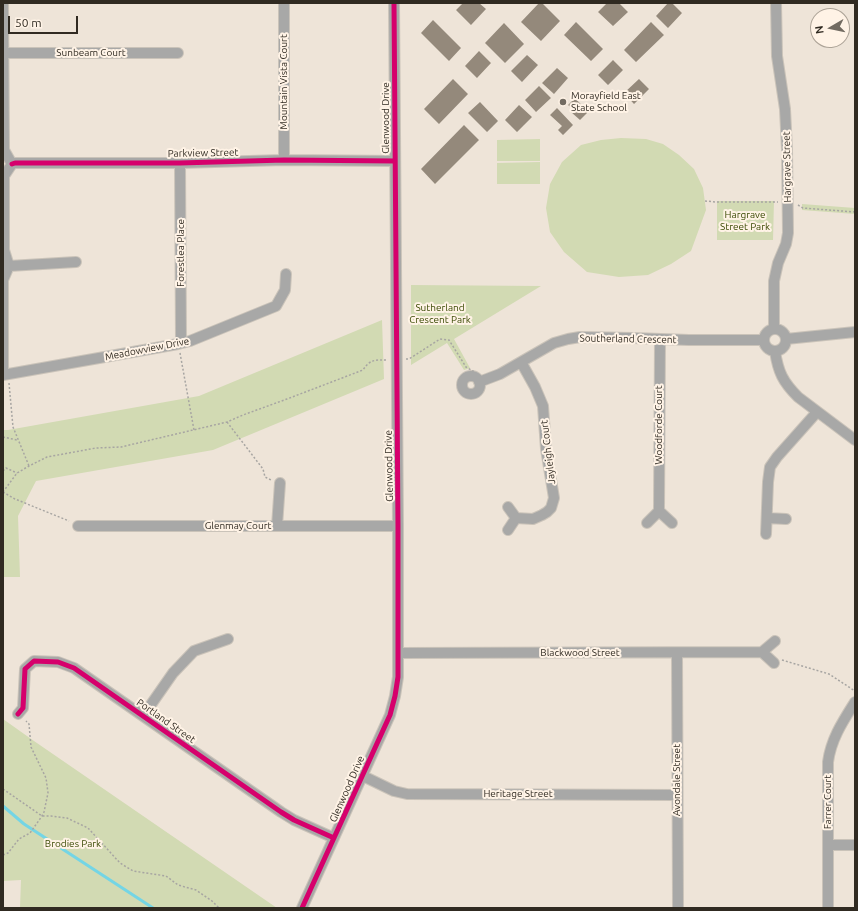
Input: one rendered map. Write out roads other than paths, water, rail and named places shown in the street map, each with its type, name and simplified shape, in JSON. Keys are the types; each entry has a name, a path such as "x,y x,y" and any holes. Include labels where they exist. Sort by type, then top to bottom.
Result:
{"street":[{"path":"3,3 4,150 12,164 4,176 4,250 9,266 3,280 5,375"},
{"name":"Mountain Vista Court","path":"284,3 284,160"},
{"name":"Glenwood Drive","path":"302,908 384,728 393,706 398,681 394,3"},
{"name":"Hargrave Street","path":"774,328 774,281 788,233 787,143 785,109 777,56 776,3"},
{"name":"Sunbeam Court","path":"3,53 178,53"},
{"name":"Parkview Street","path":"12,164 180,163 284,160 395,161"},
{"name":"Forestlea Place","path":"179,344 180,163"},
{"path":"9,266 76,262"},
{"name":"Meadowview Drive","path":"5,375 190,341 276,306 285,290 286,274"},
{"path":"774,328 781,330 786,339 784,346 779,350 772,351 768,349 763,340 765,333 774,328"},
{"path":"786,339 855,332"},
{"name":"Southerland Crescent","path":"475,379 500,374 554,343 568,339 588,337 689,340 763,340"},
{"name":"Woodforde Court","path":"659,510 660,339"},
{"path":"775,351 779,369 785,384 798,397 855,440"},
{"name":"Jayleigh Court","path":"516,518 533,519 542,515 551,508 554,498 546,450 543,406 535,387 521,362"},
{"path":"766,534 770,467 817,412"},
{"path":"277,526 280,483"},
{"path":"508,507 516,518 508,530"},
{"path":"647,523 659,510 672,523"},
{"path":"767,518 786,519"},
{"name":"Glenmay Court","path":"78,526 398,526"},
{"path":"143,716 173,673 194,651 228,639"},
{"path":"774,663 762,652 775,641"},
{"name":"Blackwood Street","path":"399,653 762,652"},
{"name":"Avondale Street","path":"676,653 678,908"},
{"name":"Portland Street","path":"18,714 23,708 25,669 34,661 58,662 74,668 281,812 294,820 334,838"},
{"name":"Farrer Court","path":"828,908 829,752 838,731 855,702"},
{"name":"Heritage Street","path":"363,776 394,791 407,794 677,795"},
{"path":"828,845 855,845"}],"waterway":[{"path":"3,806 24,824 153,908"}],"place":[{"name":"Morayfield East State School","path":"563,102"}],"park label":[{"name":"Hargrave Street Park","path":"745,220"},
{"name":"Sutherland Crescent Park","path":"440,314"},
{"name":"Brodies Park","path":"73,844"}]}
